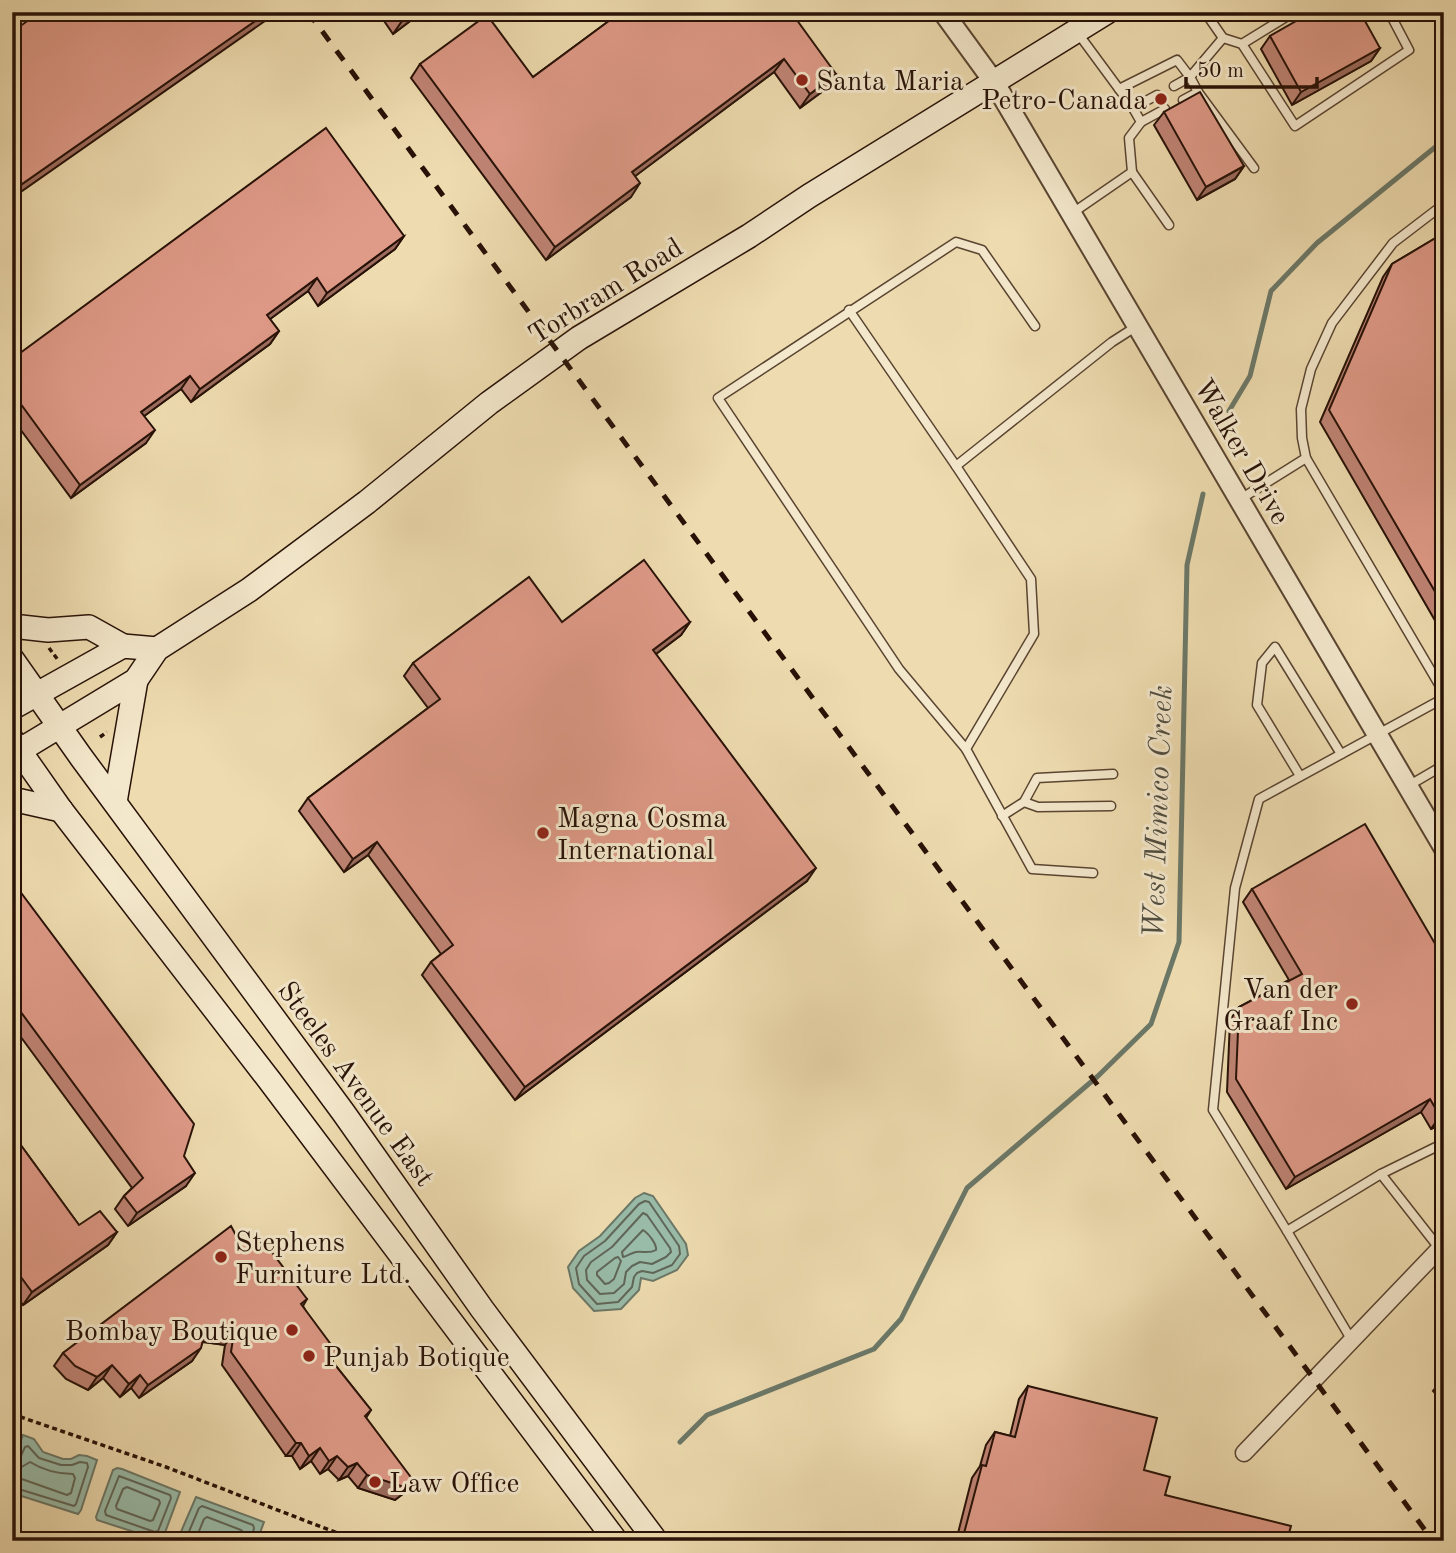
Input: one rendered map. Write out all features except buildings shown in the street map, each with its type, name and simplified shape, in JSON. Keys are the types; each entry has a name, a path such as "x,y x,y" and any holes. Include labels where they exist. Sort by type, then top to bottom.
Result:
{"main road":[{"name":"Torbram Road","path":"15,749 60,727 136,680 157,649 249,590 367,502 489,403 579,338 749,236 1107,12"},
{"path":"12,626 48,630 89,627 123,646 157,649"},
{"path":"12,708 123,646"},
{"name":"Steeles Avenue East","path":"12,659 343,1112 482,1309 656,1541"},
{"path":"115,803 136,680"},
{"path":"15,749 270,1081 616,1541"},
{"path":"12,799 61,810"}],"street":[{"name":"Walker Drive","path":"943,12 994,82 1444,848"},
{"path":"1244,1453 1441,1246"}],"lane":[{"path":"1205,12 1223,38 1242,44 1295,126 1409,50 1390,12"},
{"path":"1242,44 1294,12"},
{"path":"1077,31 1141,122"},
{"path":"1174,86 1190,77 1223,38"},
{"path":"1119,89 1177,60 1254,168"},
{"path":"1183,100 1198,92"},
{"path":"1133,108 1157,95"},
{"path":"1165,109 1141,122 1129,138 1132,172 1169,225"},
{"path":"1071,214 1132,172"},
{"path":"1352,1339 1213,1110 1235,888 1259,799 1444,695 1307,458 1301,438 1301,409 1311,369 1332,323 1394,243 1444,204"},
{"path":"1035,326 982,250 956,242 718,398 899,669 966,749 1032,869 1093,873"},
{"path":"849,310 1031,579 1034,634 966,749"},
{"path":"956,466 1112,342 1137,326"},
{"path":"1239,500 1307,458"},
{"path":"1300,776 1258,705 1262,663 1275,647 1341,754"},
{"path":"1408,786 1444,765"},
{"path":"1002,816 1024,802 1037,778 1112,774"},
{"path":"1024,802 1038,807 1111,806"},
{"path":"1287,1231 1381,1174 1444,1143"},
{"path":"1381,1174 1441,1246"}],"path":[{"path":"46,644 58,660"},
{"path":"100,737 106,732"},
{"path":"12,1414 166,1467 358,1541"}],"water":[{"path":"644,1193 653,1196 686,1244 688,1255 677,1270 653,1281 641,1278 639,1290 621,1309 594,1311 573,1288 568,1267 579,1251 600,1236 635,1198"},
{"path":"23,1435 34,1439 43,1452 63,1459 79,1455 97,1460 78,1514 12,1493 12,1462"},
{"path":"117,1468 180,1492 163,1538 159,1540 97,1520 113,1470"},
{"path":"196,1497 264,1522 257,1541 177,1541"}],"waterway":[{"name":"West Mimico Creek","path":"1229,411 1250,376 1271,291 1317,243 1444,140"},
{"name":"West Mimico Creek","path":"680,1442 707,1415 874,1349 901,1319 967,1188 1098,1076 1151,1024 1179,942 1187,565 1203,494"}],"railway":[{"path":"308,12 1433,1541"}],"place":[{"name":"Santa Maria","path":"802,80"},
{"name":"Petro-Canada","path":"1161,99"},
{"name":"Magna Cosma International","path":"543,833"},
{"name":"Van der Graaf Inc","path":"1352,1004"},
{"name":"Stephens Furniture Ltd.","path":"221,1257"},
{"name":"Bombay Boutique","path":"292,1330"},
{"name":"Punjab Botique","path":"309,1356"},
{"name":"Law Office","path":"375,1482"}]}
